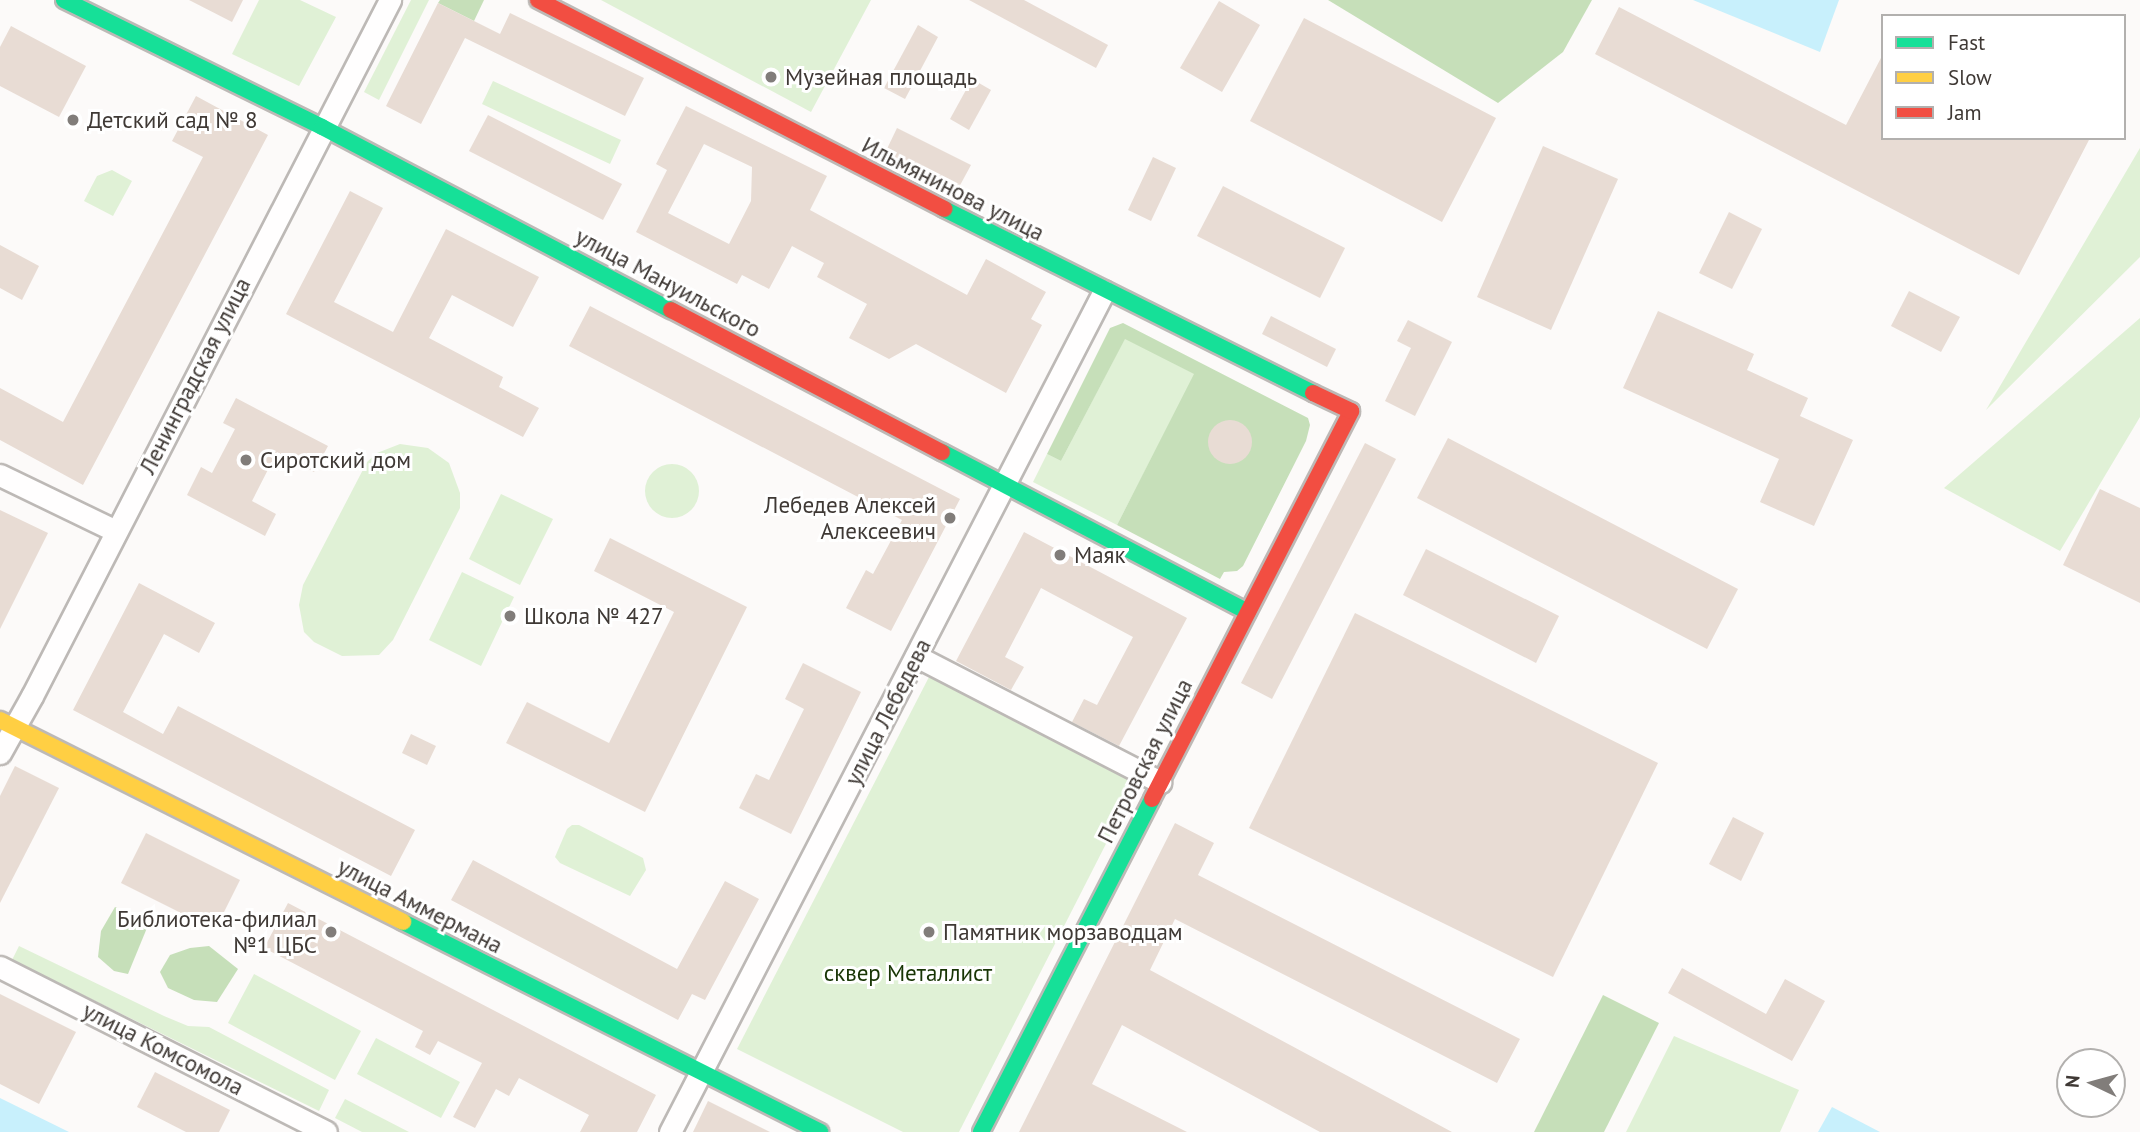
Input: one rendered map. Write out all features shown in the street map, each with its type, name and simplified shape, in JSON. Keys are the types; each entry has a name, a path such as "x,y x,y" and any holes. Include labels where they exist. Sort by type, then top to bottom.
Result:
{"street":[{"name":"улица Мануильского","path":"64,0 322,127 1248,612"},
{"name":"Ленинградская улица","path":"0,753 7,724 116,531 322,127 390,0"},
{"name":"Ильмянинова улица","path":"538,0 1104,291 1351,411"},
{"name":"улица Лебедева","path":"670,1132 1104,291"},
{"name":"Петровская улица","path":"981,1132 1351,411"},
{"path":"0,475 116,531"},
{"path":"916,656 1160,782"},
{"name":"улица Аммермана","path":"7,724 820,1132"},
{"name":"улица Комсомола","path":"0,967 326,1132"}],"green space":[{"path":"259,0 300,0 336,17 299,86 232,54"},
{"path":"411,0 429,0 379,100 364,92"},
{"path":"440,0 484,0 474,21 438,3"},
{"path":"601,0 871,0 811,112"},
{"path":"1328,0 1592,0 1563,52 1498,103"},
{"path":"493,81 621,140 610,164 482,104"},
{"path":"2140,148 2140,257 1986,410"},
{"path":"112,170 132,181 113,216 84,201 97,176"},
{"path":"2140,318 2140,417 2060,551 1944,488"},
{"path":"1123,323 1308,418 1310,425 1306,441 1243,566 1237,571 1224,572 1220,579 1117,525 1194,374 1125,339 1061,461 1047,454 1110,328"},
{"path":"1125,338 1195,374 1117,525 1033,482 1047,454 1061,461"},
{"path":"400,444 428,448 449,463 460,493 460,508 393,640 379,655 342,656 314,642 304,632 299,605 303,585 367,462 377,453"},
{"path":"672,464 691,472 699,491 691,510 672,518 653,510 645,491 653,472"},
{"path":"501,494 553,519 520,585 469,559"},
{"path":"462,572 514,597 481,666 429,640"},
{"name":"сквер Металлист","path":"929,677 1137,783 959,1132 903,1132 737,1049"},
{"path":"572,825 579,825 643,858 646,870 630,896 560,863 555,857 567,829"},
{"path":"115,907 149,923 128,974 114,971 98,957 101,931"},
{"path":"19,946 164,1016 188,1026 209,1027 329,1090 319,1111 12,960"},
{"path":"209,946 238,969 217,1002 194,1000 168,988 160,972 170,955 190,948"},
{"path":"254,974 361,1031 335,1080 228,1023"},
{"path":"1603,995 1659,1023 1604,1132 1534,1132"},
{"path":"1674,1036 1799,1090 1780,1132 1626,1132"},
{"path":"376,1038 460,1082 441,1118 357,1074"},
{"path":"345,1099 409,1132 362,1132 335,1118"}],"water":[{"path":"1693,0 1839,0 1820,52"},
{"path":"0,1098 69,1132 0,1132"},
{"path":"1832,1107 1880,1132 1818,1132"}],"building":[{"path":"189,0 243,0 232,22"},
{"path":"969,0 1024,0 1108,45 1096,68"},
{"path":"1219,1 1260,25 1222,92 1180,68"},
{"path":"438,3 500,34 510,13 644,78 625,116 465,38 421,124 386,106"},
{"path":"1619,7 1846,125 1881,58 1881,140 2089,140 2019,275 1595,54"},
{"path":"1304,18 1496,118 1442,222 1250,121"},
{"path":"918,25 938,37 905,99 884,88"},
{"path":"11,26 86,66 59,117 0,86 0,47"},
{"path":"972,79 991,90 969,130 950,119"},
{"path":"196,96 268,135 83,485 0,440 0,388 63,422 203,157 172,141"},
{"path":"686,106 827,176 810,210 967,295 986,259 1046,292 1031,319 1042,325 1006,393 916,344 889,359 849,338 867,304 817,277 824,263 792,246 769,289 742,275 737,284 636,232 667,170 656,164","holes":["704,144 752,167 751,201 729,244 668,213"]},
{"path":"488,115 622,184 603,220 469,151"},
{"path":"897,128 971,165 958,189 885,153"},
{"path":"1543,146 1618,179 1551,330 1477,297"},
{"path":"1153,157 1176,168 1151,221 1128,210"},
{"path":"1223,186 1345,248 1320,298 1197,236"},
{"path":"350,191 383,208 334,302 393,332 446,229 539,277 513,327 452,295 429,338 503,377 499,387 539,408 523,437 286,314"},
{"path":"1729,212 1762,229 1732,289 1699,273"},
{"path":"0,245 39,266 22,300 0,288"},
{"path":"1909,291 1960,317 1941,352 1891,326"},
{"path":"590,306 960,499 891,631 846,608 866,570 873,574 902,520 569,346"},
{"path":"1658,311 1754,354 1747,370 1808,398 1800,416 1853,440 1814,526 1760,502 1779,459 1623,388"},
{"path":"1271,316 1336,349 1327,367 1262,334"},
{"path":"1408,320 1452,342 1415,416 1385,401 1411,348 1397,341"},
{"name":"Сиротский дом","path":"236,398 328,446 314,472 277,452 252,501 276,514 265,536 187,495 201,467 212,473 235,429 223,423"},
{"path":"1230,420 1239,421 1246,426 1251,433 1251,451 1246,458 1239,463 1230,464 1221,463 1214,458 1209,451 1208,442 1209,433 1214,426 1221,421"},
{"path":"1448,438 1738,589 1707,649 1417,498"},
{"path":"1365,443 1396,459 1272,699 1241,683"},
{"path":"2100,489 2140,508 2140,603 2063,565"},
{"path":"0,510 48,533 0,629"},
{"path":"1024,532 1187,618 1119,746 1072,722 1084,699 1097,705 1133,637 1041,588 1005,657 1024,667 1011,690 956,661"},
{"path":"610,538 747,607 645,812 506,743 527,702 609,743 674,612 594,571"},
{"path":"1426,549 1559,616 1536,663 1403,595"},
{"path":"139,583 215,623 199,653 164,634 123,712 163,734 178,706 415,830 391,876 73,710"},
{"path":"1355,613 1658,763 1553,977 1249,828"},
{"path":"803,663 861,692 791,834 739,808 756,774 769,780 804,709 785,699"},
{"path":"411,734 436,746 427,765 402,753"},
{"path":"15,766 59,788 0,903 0,796"},
{"path":"1733,817 1764,833 1741,881 1709,864"},
{"path":"1175,823 1214,843 1198,875 1520,1039 1497,1083 1175,919 1150,970 1452,1132 1320,1132 1122,1025 1092,1084 1187,1132 1019,1132"},
{"path":"146,833 240,880 215,930 121,883"},
{"path":"473,860 677,969 725,881 759,899 705,1000 692,994 678,1020 451,900"},
{"path":"288,903 656,1095 637,1132 580,1132 589,1115 519,1078 509,1096 496,1089 475,1128 453,1117 482,1063 438,1041 430,1055 415,1047 423,1031 264,948"},
{"path":"1682,968 1766,1014 1785,979 1825,1001 1792,1061 1668,993"},
{"path":"0,994 76,1032 39,1104 0,1084"},
{"path":"155,1072 230,1110 219,1132 186,1132 137,1107"},
{"path":"708,1101 770,1132 693,1132"}],"traffic: fast":[{"path":"64,0 322,127 671,310"},
{"path":"944,209 1313,393"},
{"path":"942,452 1248,612"},
{"path":"981,1132 1152,799"},
{"path":"403,922 820,1132"}],"traffic: slow":[{"path":"0,720 403,922"}],"traffic: jam":[{"path":"538,0 944,209"},
{"path":"671,310 942,452"},
{"path":"1152,799 1351,411 1313,393"}],"place":[{"name":"Музейная площадь","path":"771,77"},
{"name":"Детский сад № 8","path":"73,120"},
{"name":"Сиротский дом","path":"246,460"},
{"name":"Лебедев Алексей Алексеевич","path":"950,518"},
{"name":"Маяк","path":"1060,555"},
{"name":"Школа № 427","path":"510,616"},
{"name":"Библиотека-филиал №1 ЦБС","path":"331,932"},
{"name":"Памятник морзаводцам","path":"929,932"}]}
